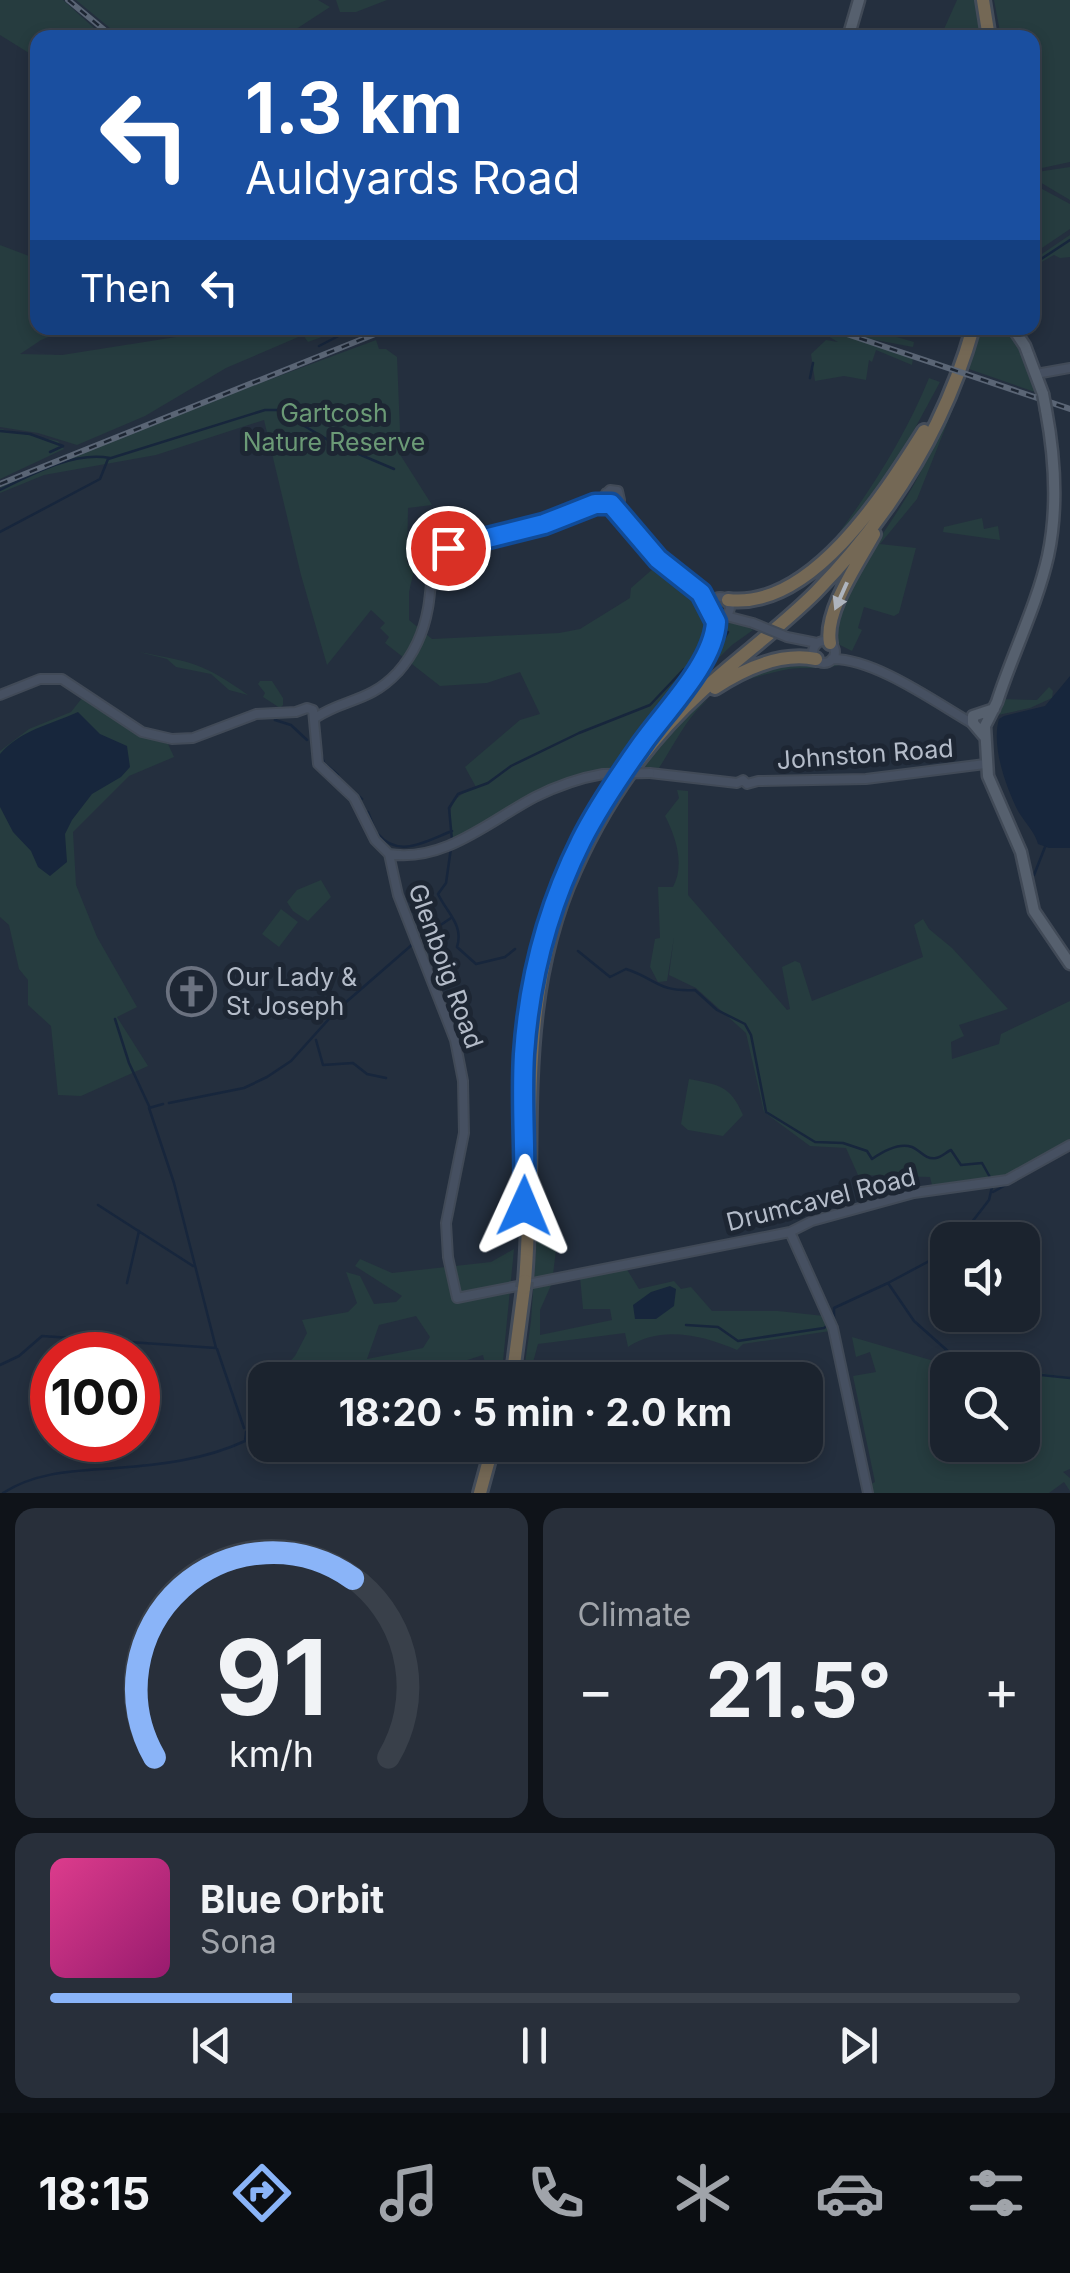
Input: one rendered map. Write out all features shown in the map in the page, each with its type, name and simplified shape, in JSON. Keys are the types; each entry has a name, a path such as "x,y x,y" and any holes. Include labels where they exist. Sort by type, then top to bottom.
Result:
{"highway":[{"path":"986,0 991,30"},
{"path":"626,773 661,724 700,685 780,618 832,565 880,504 924,431 967,335"},
{"path":"829,648 831,622 845,588 924,451 958,377 968,335"},
{"path":"724,600 744,600 776,590 826,559 868,514 924,431"},
{"path":"626,773 680,712 792,614 840,566 924,451"},
{"path":"511,1362 522,1284 524,1056 534,975 553,909 582,839 706,654 716,627 716,612"},
{"path":"626,773 716,686 761,665 815,656"},
{"path":"484,1493 492,1462"}],"main road":[{"path":"850,30 859,0"},
{"path":"1016,335 1036,374 1046,410 1054,481 1052,525 1044,568 983,722 986,764 992,791 1021,852 1034,911 1070,964"}],"street":[{"path":"1036,374 1070,368"},
{"path":"595,504 616,489 614,502 636,536 701,593 716,612 829,648 916,688 960,716 983,722"},
{"path":"0,695 40,680 62,679 146,734 179,739 256,714 288,712 307,718 370,694 406,662 423,628 436,544 455,545 544,524 595,504 614,502"},
{"path":"701,593 724,600 741,618"},
{"path":"716,612 724,600"},
{"path":"716,612 724,600"},
{"path":"802,642 823,662 829,648"},
{"path":"815,656 829,648"},
{"name":"Glenboig Road","path":"307,718 320,767 354,798 375,840 389,854 398,895 447,1014 463,1081 464,1133 446,1223 456,1298"},
{"name":"Johnston Road","path":"389,854 412,853 458,841 539,795 604,774 650,773 742,783 866,779 986,764"},
{"name":"Drumcavel Road","path":"456,1298 790,1232 812,1221 914,1193 1008,1180 1070,1145"},
{"path":"790,1232 834,1328 868,1493"}],"green space":[{"path":"0,0 63,0 96,30 30,30 30,54 0,35"},
{"path":"76,0 318,0 330,7 295,30 112,30"},
{"path":"336,0 387,0 356,12 340,12"},
{"path":"957,0 977,0 983,30 944,30"},
{"path":"994,0 1070,0 1070,162 1040,168 1040,30 1000,30"},
{"path":"1070,167 1070,200 1040,182 1040,172"},
{"path":"1040,188 1070,204 1070,229 1040,249"},
{"path":"1070,235 1070,257 1054,255 1040,263 1040,255"},
{"path":"0,245 30,256 30,335 54,335 20,354 62,355 189,335 303,335 226,368 145,416 77,445 0,427"},
{"path":"303,335 327,335 308,342"},
{"path":"846,335 913,358 912,365 876,350 872,362 869,360 866,380 844,376 815,381 811,354 826,340 838,342 828,336"},
{"path":"858,335 890,335 914,342 913,347"},
{"path":"980,335 1012,335 1035,392 966,368"},
{"name":"Gartcosh Nature Reserve","path":"376,340 379,349 397,357 401,456 432,505 408,508 407,563 414,570 409,620 432,639 580,629 630,598 631,588 655,567 701,600 706,644 667,694 655,719 608,770 576,777 452,840 454,802 476,787 465,767 520,720 540,714 520,672 487,683 440,686 385,643 389,637 380,628 385,623 371,610 327,665 264,420 156,455 44,475 0,493 6,484 123,434"},
{"path":"929,378 940,382 900,456 835,547 823,554 882,469"},
{"path":"953,399 956,401 917,499 880,544 916,548 899,613 894,616 864,607 858,628 862,630 852,651 835,638 848,596 917,479"},
{"path":"0,429 58,441 64,449 0,479"},
{"path":"982,518 984,529 998,526 1000,540 943,532 944,527"},
{"path":"733,620 753,630 693,683 721,623"},
{"path":"139,652 197,665 248,695 229,690 211,674 176,667 167,659"},
{"path":"788,662 842,664 779,671 718,693"},
{"path":"260,681 272,681 283,698 280,708 263,697"},
{"path":"1049,687 1052,698 998,715 1002,699 1037,700"},
{"path":"82,698 127,727 168,744 174,757 129,776 73,832 76,885 97,937 137,1007 117,1017 148,1066 81,1096 58,1095 51,1026 28,1005 28,980 19,969 9,925 0,917 0,751 29,729 71,712"},
{"path":"710,698 690,718 659,768 644,767 689,714"},
{"path":"677,790 688,791 688,895 787,1010 790,1009 782,967 795,961 800,963 812,1001 923,957 914,925 923,919 1008,1009 959,1025 964,1036 951,1042 952,1059 999,1044 1001,1034 1070,1001 1070,1143 1006,1179 933,1189 930,1177 858,1175 846,1148 810,1146 764,1112 746,1033 696,988 669,975 674,937 667,981 658,982 650,967 655,939 660,938 658,887 673,887 677,878 676,842 665,816 679,798"},
{"path":"321,880 331,897 308,921 287,902 297,890"},
{"path":"281,909 298,922 279,947 262,934"},
{"path":"689,1079 722,1088 738,1105 743,1115 723,1136 688,1130 681,1124"},
{"path":"539,1203 557,1241 552,1283 540,1310 540,1335 612,1320 610,1309 583,1309 580,1277 626,1268 639,1289 674,1281 681,1289 691,1287 712,1311 824,1316 830,1331 743,1344 737,1350 710,1340 668,1334 628,1347 625,1333 538,1344 533,1362 525,1362"},
{"path":"514,1249 503,1362 485,1362 483,1355 461,1362 289,1362 307,1333 302,1320 348,1312 357,1303 346,1272 360,1276 374,1304 396,1302 402,1296 355,1266 360,1259 392,1273 491,1262","holes":["416,1316 430,1337 423,1348 367,1359 379,1325"]},
{"path":"852,1337 930,1360 930,1462 1040,1462 1040,1373 1070,1377 1070,1469 1063,1472 1070,1478 1070,1491 1064,1482 1049,1493 871,1493 869,1485 875,1482 853,1376 876,1372 870,1352 856,1357"}],"water":[{"path":"1070,676 1070,848 1049,848 1038,844 1013,801 1001,766 997,730 999,719 1004,716 1045,706"},
{"path":"78,712 100,734 127,746 130,767 92,794 72,820 65,834 67,862 50,876 38,867 0,807 0,754 27,733"},
{"path":"670,1286 676,1289 674,1306 656,1319 635,1319 633,1305 651,1292"}],"waterway":[{"path":"1040,260 1070,240"},
{"path":"319,346 340,335"},
{"path":"810,378 813,363"},
{"path":"0,532 100,479 108,459 265,410 277,410 335,444 394,469"},
{"path":"0,431 30,434 63,446 50,452"},
{"path":"0,490 68,461 110,458"},
{"path":"716,653 728,632"},
{"path":"452,840 449,808 458,794 488,783 511,766 579,733 650,705 684,669"},
{"path":"275,720 291,725 307,740"},
{"path":"321,754 324,763 338,775"},
{"path":"351,789 362,799"},
{"path":"368,812 375,830"},
{"path":"378,834 404,847 452,831"},
{"path":"1034,875 1045,847"},
{"path":"451,848 446,883 438,894 456,926 457,947 476,964 505,957 515,949"},
{"path":"423,937 451,918"},
{"path":"169,1103 244,1088 267,1077 291,1061 337,1010 414,943"},
{"path":"578,951 610,977 626,969 665,987 695,990 717,1010 745,1024 751,1035 766,1112 815,1142 843,1143 867,1151 872,1159 901,1146 912,1147 932,1158 951,1150 961,1165 982,1163 991,1179"},
{"path":"115,1019 149,1106"},
{"path":"316,1040 323,1065 353,1063 367,1074 386,1078"},
{"path":"0,1365 19,1356 42,1336 216,1348 174,1183 149,1108 163,1104"},
{"path":"993,1192 1056,1157"},
{"path":"972,1222 989,1200 992,1187"},
{"path":"98,1205 193,1266"},
{"path":"127,1283 139,1231"},
{"path":"930,1261 888,1283 914,1321 949,1352"},
{"path":"834,1320 834,1308 888,1283"},
{"path":"686,1325 718,1327 738,1341 828,1325"},
{"path":"217,1349 244,1428"},
{"path":"1040,1375 1070,1378"},
{"path":"3,1493 58,1473 198,1457 245,1441 246,1432"}],"railway":[{"path":"68,0 104,30"},
{"path":"0,484 372,335"},
{"path":"850,335 1070,409"}],"place":[{"name":"Our Lady & St Joseph","path":"191,991"}],"route":[{"path":"448,548 544,524 595,504 611,504 658,559 701,593 716,622 710,645 696,670 614,785 582,839 558,894 534,975 527,1026 524,1206"}]}
